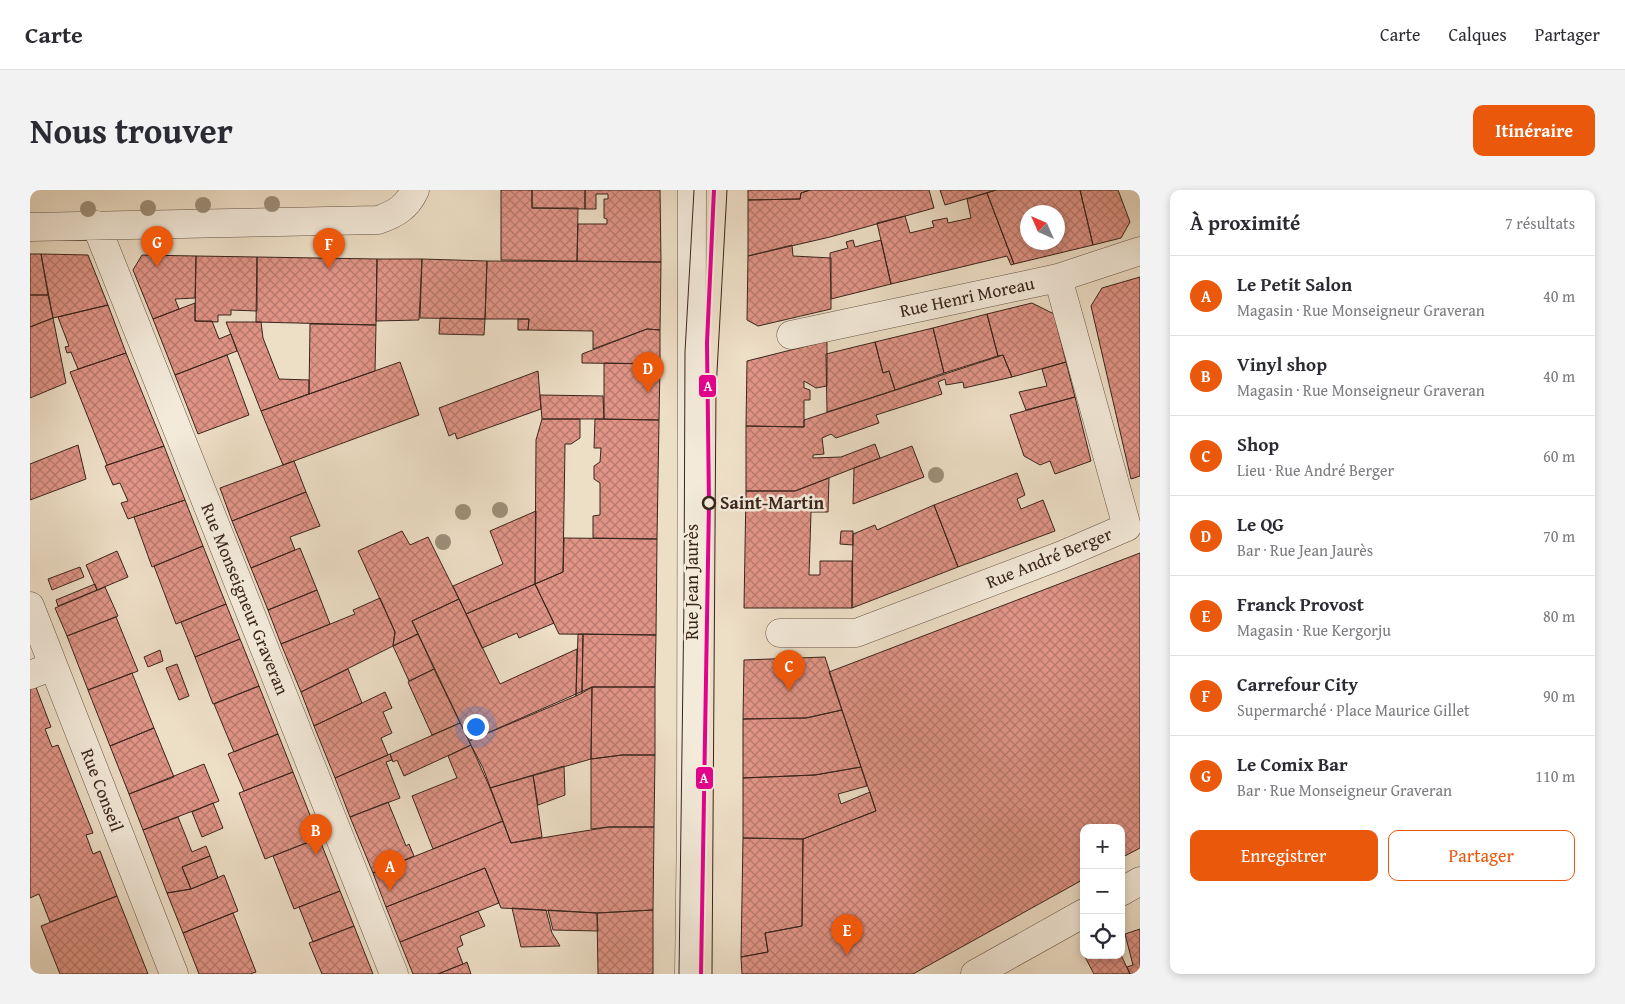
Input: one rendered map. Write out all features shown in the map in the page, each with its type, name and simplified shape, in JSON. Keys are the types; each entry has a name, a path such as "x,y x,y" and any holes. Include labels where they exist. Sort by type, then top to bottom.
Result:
{"street":[{"path":"30,227 96,224 378,220 393,215 406,205 415,190"},
{"name":"Rue Jean Jaurès","path":"689,974 692,820 692,190"},
{"name":"Rue Monseigneur Graveran","path":"96,224 394,974"},
{"name":"Rue Henri Moreau","path":"791,335 1058,278 1140,251"},
{"name":"Rue André Berger","path":"780,633 856,633 1062,555 1133,524 1058,278"},
{"name":"Rue Conseil","path":"30,606 42,670 174,974"},
{"path":"1125,890 1140,881"},
{"path":"976,974 1082,914"}],"building":[{"path":"501,190 532,190 532,208 578,208 577,261 501,260"},
{"path":"532,190 585,190 585,209 532,208"},
{"path":"585,190 660,190 661,262 577,261 578,224 607,224 607,219 604,218 604,199 608,199 608,194 596,194 596,209 585,209"},
{"path":"748,190 810,190 801,193 800,199 748,200"},
{"path":"810,190 929,190 934,208 830,237 748,256 748,200 800,199 801,193"},
{"path":"940,190 996,190 945,205"},
{"path":"996,190 1080,190 1093,245 1014,264 987,193"},
{"path":"1080,190 1118,190 1130,222 1121,238 1093,245"},
{"path":"987,193 1014,264 1011,265 1007,256 891,284 877,223 905,216 910,233 934,227 932,221 947,218 948,223 971,218 967,199"},
{"path":"853,240 855,247 881,240 891,284 831,299 830,253 848,248 846,242"},
{"path":"792,245 793,256 831,258 831,309 758,326 747,320 748,256"},
{"path":"30,254 41,254 48,295 30,295"},
{"path":"41,254 88,255 108,305 53,318"},
{"path":"142,255 196,256 195,298 175,299 179,309 153,319 133,270"},
{"path":"196,256 257,257 257,311 231,310 231,315 218,315 218,322 195,321"},
{"path":"257,257 377,259 376,325 256,322"},
{"path":"377,259 422,259 419,320 376,321"},
{"path":"422,259 487,261 485,319 420,318"},
{"path":"487,261 661,262 660,330 647,329 593,349 593,331 528,330 529,319 485,319"},
{"path":"1140,277 1140,476 1131,479 1091,306 1102,288"},
{"path":"30,295 48,295 53,318 30,327"},
{"path":"195,303 195,321 212,321 219,339 231,334 237,351 175,375 153,319"},
{"path":"1032,303 1054,314 1066,362 1012,377 1003,355 998,356 987,314"},
{"path":"108,305 126,353 78,369 71,352 67,353 65,347 69,346 58,317"},
{"path":"987,314 998,356 944,373 933,328"},
{"path":"53,318 66,383 30,398 30,327"},
{"path":"440,318 485,319 484,335 439,334"},
{"path":"518,319 529,319 528,330 518,330"},
{"path":"226,322 261,322 263,338 279,379 309,380 309,394 261,411"},
{"path":"310,324 376,325 375,371 309,394"},
{"path":"933,328 944,373 895,390 889,371 883,373 875,342"},
{"path":"647,329 660,330 660,364 582,363 582,354"},
{"path":"827,341 827,386 816,388 804,381 804,388 810,390 810,400 804,400 804,427 746,426 747,361"},
{"path":"875,342 883,373 889,371 895,390 827,412 826,354"},
{"path":"126,353 164,446 107,465 70,372"},
{"path":"227,355 249,415 198,434 175,375"},
{"path":"1003,355 1012,377 964,388 963,382 946,385 945,379 938,382 942,394 876,415 879,423 836,438 831,434 822,438 824,454 813,455 813,458 841,457 875,444 880,458 795,491 746,491 746,426 804,427 804,420"},
{"path":"400,362 419,415 283,465 261,411"},
{"path":"1066,362 1075,397 1026,410 1019,392 1047,386 1042,369"},
{"path":"604,363 660,364 659,420 604,419"},
{"path":"538,371 541,409 457,439 455,433 449,436 439,408"},
{"path":"540,395 603,396 604,419 542,419"},
{"path":"1075,397 1091,461 1055,474 1050,461 1040,465 1024,456 1010,415"},
{"path":"542,419 580,419 580,438 571,444 565,444 563,572 535,584 536,440"},
{"path":"595,419 659,420 657,539 593,538 593,516 600,515 600,483 594,479 594,466 600,462 601,448 594,448"},
{"path":"78,445 86,479 30,500 30,464"},
{"path":"164,446 185,500 128,519 121,503 128,501 120,483 113,485 105,466"},
{"path":"912,446 924,477 853,504 854,468"},
{"path":"294,461 306,492 232,521 220,488"},
{"path":"1017,473 1025,495 1017,499 1021,509 1043,500 1055,531 958,567 934,505"},
{"path":"829,478 828,512 811,512 809,575 820,575 820,561 852,561 852,608 744,608 746,491 795,491"},
{"path":"306,492 320,526 290,537 295,550 251,568 232,521"},
{"path":"185,500 203,546 152,567 134,517"},
{"path":"934,505 958,567 852,608 853,534 875,525 877,530"},
{"path":"536,511 535,584 466,614 453,586 503,564 490,531"},
{"path":"402,531 410,545 428,537 459,599 412,621 418,634 393,646 395,632 358,551"},
{"path":"841,531 853,531 853,545 840,544"},
{"path":"564,538 657,539 656,635 559,634 535,584 563,572"},
{"path":"203,546 226,604 176,624 154,566"},
{"path":"300,548 317,590 268,610 251,568"},
{"path":"117,551 128,577 97,590 86,565"},
{"path":"1140,553 1140,848 1125,856 1125,824 1080,824 1080,881 913,974 742,974 741,957 768,952 765,933 802,926 803,839 876,811 829,672"},
{"path":"80,567 84,577 52,590 48,579"},
{"path":"95,584 97,590 58,606 56,600"},
{"path":"535,584 554,623 519,638 517,633 482,648 466,614"},
{"path":"105,587 118,616 67,636 55,608"},
{"path":"317,590 330,624 281,644 268,610"},
{"path":"380,598 395,632 393,646 301,692 281,644 355,614 353,610"},
{"path":"459,599 500,684 577,649 576,696 469,741 412,621"},
{"path":"226,604 240,639 195,657 181,622"},
{"path":"116,617 138,671 88,690 67,636"},
{"path":"418,634 434,669 409,681 393,646"},
{"path":"578,634 583,634 582,693 576,696"},
{"path":"583,634 656,635 655,687 592,687 582,693"},
{"path":"240,639 259,686 213,704 195,657"},
{"path":"160,650 163,661 148,667 144,657"},
{"path":"825,657 842,710 806,718 743,719 744,660"},
{"path":"177,664 189,696 179,700 166,668"},
{"path":"348,669 362,703 314,726 301,692"},
{"path":"434,669 460,723 432,735 408,682"},
{"path":"132,673 154,728 110,746 88,690"},
{"path":"34,682 51,727 45,729 52,747 58,745 93,833 86,835 93,854 100,851 117,896 50,922 39,894 30,898 30,683"},
{"path":"259,686 278,734 234,752 214,704"},
{"path":"592,687 591,759 490,788 469,741"},
{"path":"592,687 655,687 655,755 622,755 591,759"},
{"path":"385,692 392,708 383,712 392,733 381,738 388,755 335,778 314,726"},
{"path":"842,710 861,767 815,775 743,778 743,719 806,718"},
{"path":"460,723 471,745 404,776 397,760 393,762 390,754"},
{"path":"154,728 174,777 129,794 110,746"},
{"path":"278,734 293,772 244,791 228,754"},
{"path":"471,745 483,768 503,821 433,849 412,796 457,778 448,756"},
{"path":"390,754 392,760 386,762 400,798 350,817 335,778"},
{"path":"622,755 655,755 654,827 591,829 591,759"},
{"path":"204,764 219,801 143,830 129,794"},
{"path":"564,766 565,795 538,805 533,775"},
{"path":"861,767 867,786 838,794 841,804 870,792 876,811 803,839 743,838 743,778 815,775"},
{"path":"293,772 319,838 265,859 239,793"},
{"path":"533,775 542,837 511,843 490,788"},
{"path":"388,802 406,846 409,844 414,856 373,873 350,817"},
{"path":"213,803 223,828 202,837 192,812"},
{"path":"178,817 192,852 206,846 210,856 182,867 191,889 167,893 143,830"},
{"path":"503,821 511,843 609,827 654,827 653,910 597,913 501,908 485,868 386,907 373,873"},
{"path":"319,838 340,891 294,909 273,856"},
{"path":"743,838 803,839 802,926 765,933 768,952 741,957"},
{"path":"210,856 218,878 191,889 182,867"},
{"path":"485,868 499,903 400,942 386,907"},
{"path":"224,875 238,911 183,933 167,893 191,889"},
{"path":"340,891 354,926 313,942 299,907"},
{"path":"117,896 148,974 60,974 41,926"},
{"path":"512,908 546,910 552,933 560,946 521,947"},
{"path":"548,910 597,913 598,931 553,930"},
{"path":"653,910 653,974 598,974 597,913"},
{"path":"478,911 485,926 460,936 463,945 457,948 463,964 438,974 413,974 400,942"},
{"path":"233,913 256,972 250,974 199,974 183,933"},
{"path":"354,926 373,974 322,974 309,943"},
{"path":"1140,929 1140,974 1130,974 1127,967 1133,965 1125,934"},
{"path":"1086,959 1123,959 1130,974 1094,974"},
{"path":"467,962 471,974 438,974 463,964"}],"tram line":[{"path":"679,974 685,352 694,190"},
{"path":"712,974 716,390 727,190"}],"transit line":[{"name":"A","path":"701,974 709,503 707,343 714,190"}],"place":[{"name":"Le Comix Bar","path":"157,267"},
{"name":"Carrefour City","path":"329,269"},
{"name":"Le QG","path":"648,393"},
{"name":"Saint-Martin","path":"709,503"},
{"name":"Shop","path":"789,691"},
{"name":"Vinyl shop","path":"316,855"},
{"name":"Le Petit Salon","path":"390,891"},
{"name":"Franck Provost","path":"847,955"}]}
